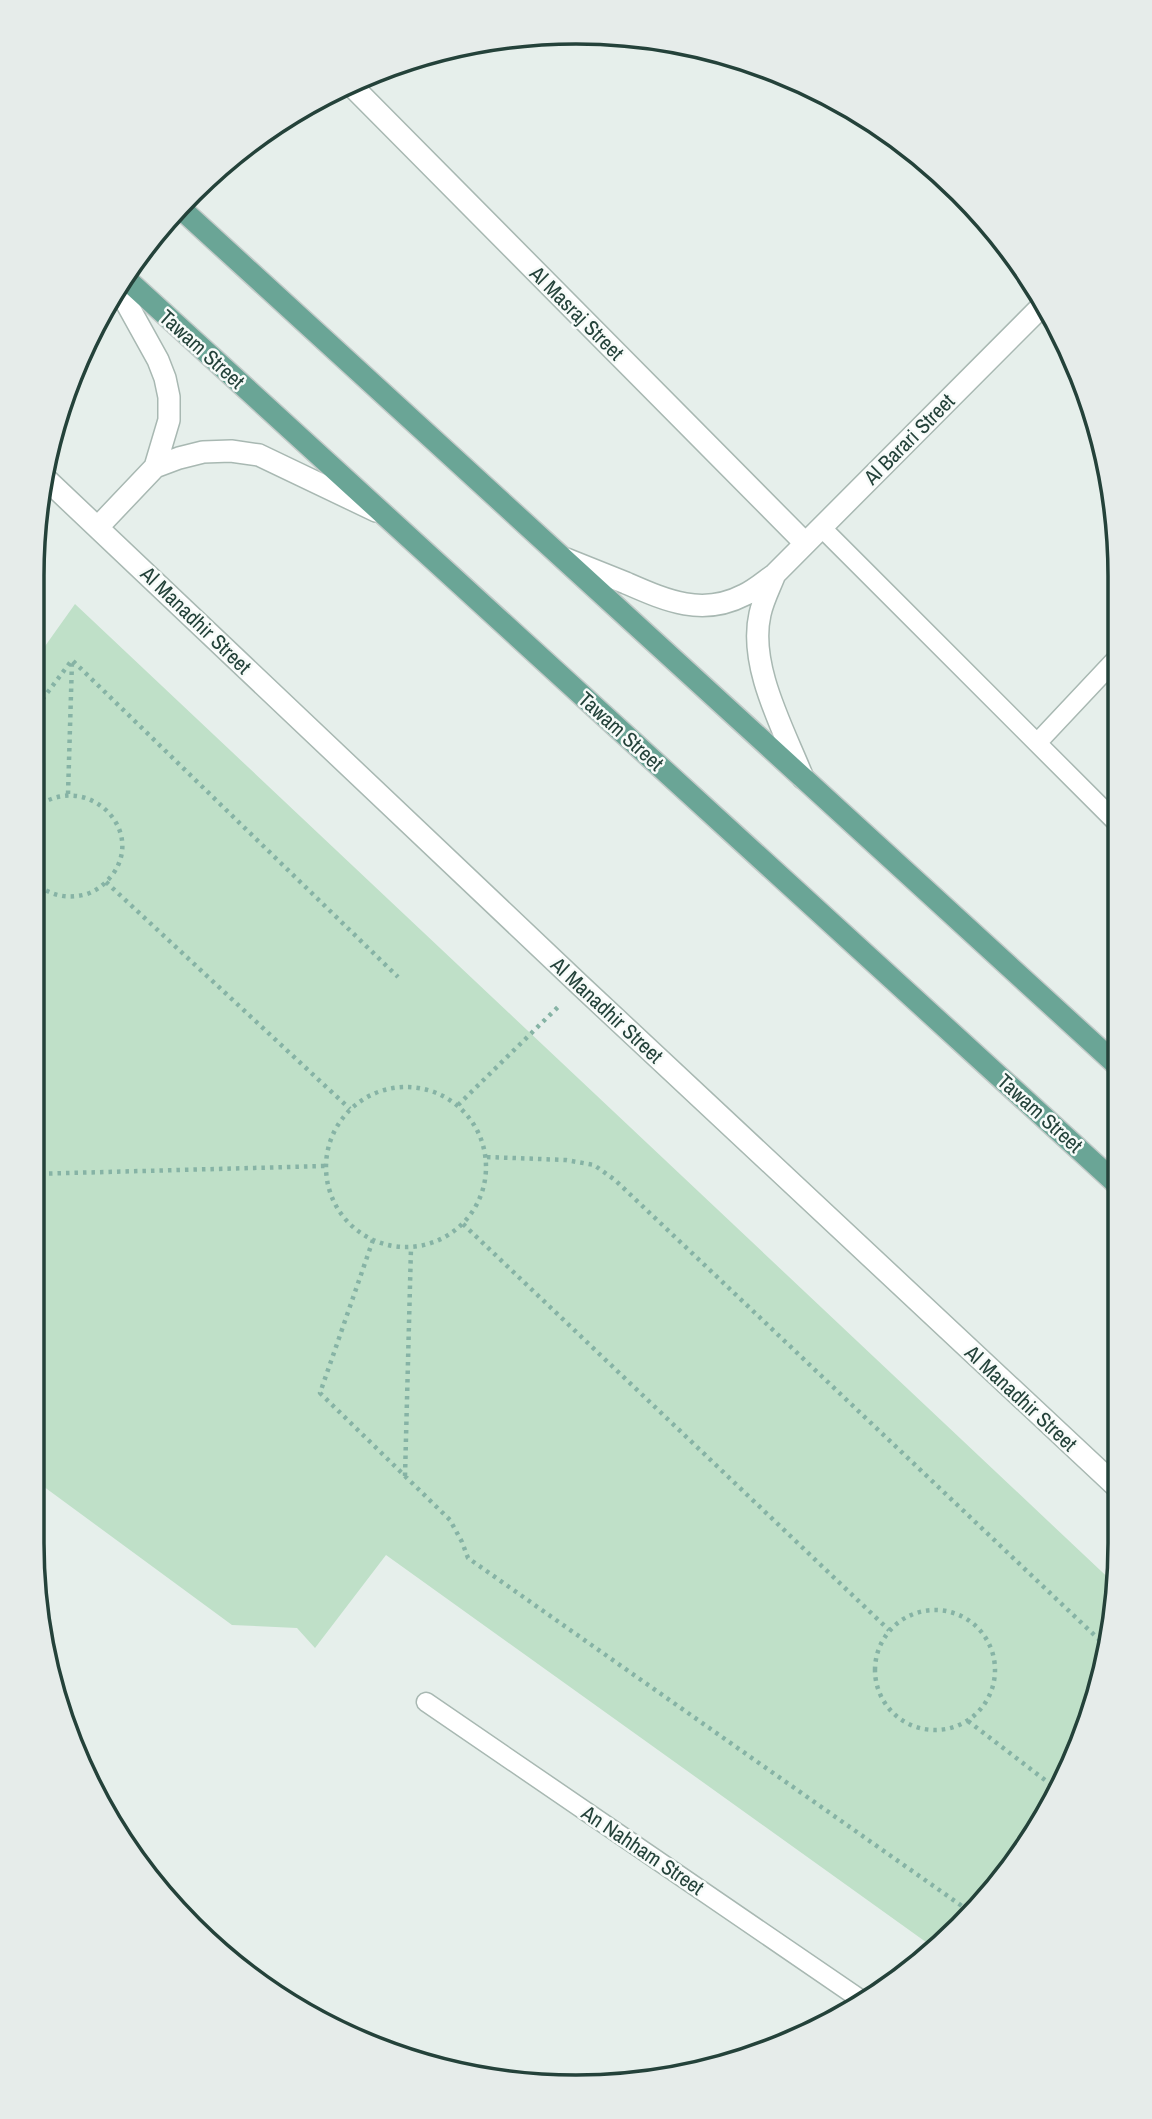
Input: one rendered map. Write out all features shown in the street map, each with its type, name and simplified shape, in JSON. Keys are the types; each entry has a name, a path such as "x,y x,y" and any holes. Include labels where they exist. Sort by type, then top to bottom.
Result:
{"main road":[{"path":"187,214 1108,1057"},
{"name":"Tawam Street","path":"131,283 1108,1176"}],"street":[{"name":"Al Masraj Street","path":"357,91 805,543"},
{"path":"123,297 158,359 169,397 169,420 155,467"},
{"name":"Al Barari Street","path":"562,557 671,602 690,605 718,603 745,595 775,574 1037,311"},
{"path":"99,527 155,467 203,452 232,451 259,455 384,514"},
{"name":"Al Manadhir Street","path":"52,484 580,985 1108,1479"},
{"name":"Al Barari Street","path":"775,574 760,613 758,654 762,675 803,778"}],"lane":[{"path":"821,527 1108,814"},
{"path":"1038,742 1108,668"},
{"name":"An Nahham Street","path":"426,1702 855,1996"}],"path":[{"path":"44,697 72,660"},
{"path":"68,794 72,660"},
{"path":"72,660 398,977"},
{"path":"44,802 68,794 83,796 97,803 109,813 117,826 121,841 121,856 116,870 93,892 78,897 62,897 44,891"},
{"path":"106,882 350,1109"},
{"path":"458,1105 580,985"},
{"path":"403,1086 423,1088 458,1105 472,1120 482,1137 487,1157 483,1193 475,1210 448,1236 430,1244 392,1246 357,1231 333,1202 327,1185 325,1166 328,1145 337,1126 350,1109 365,1097 384,1089 403,1086"},
{"path":"487,1157 566,1160 594,1165 615,1180 1099,1640"},
{"path":"44,1174 325,1166"},
{"path":"463,1224 889,1630"},
{"path":"373,1240 320,1393 450,1520 462,1542 467,1559 963,1907"},
{"path":"405,1476 411,1247"},
{"path":"935,1609 952,1611 981,1630 996,1661 996,1679 991,1695 981,1709 968,1721 953,1728 927,1729 903,1721 889,1710 875,1679 875,1661 879,1644 889,1630 902,1619 935,1609"},
{"path":"968,1721 1050,1784"}],"green space":[{"path":"75,604 1107,1577 1104,1612 1090,1681 1068,1747 1053,1778 1019,1839 998,1867 976,1894 927,1943 386,1555 315,1648 297,1628 232,1625 44,1487 44,648"}]}
